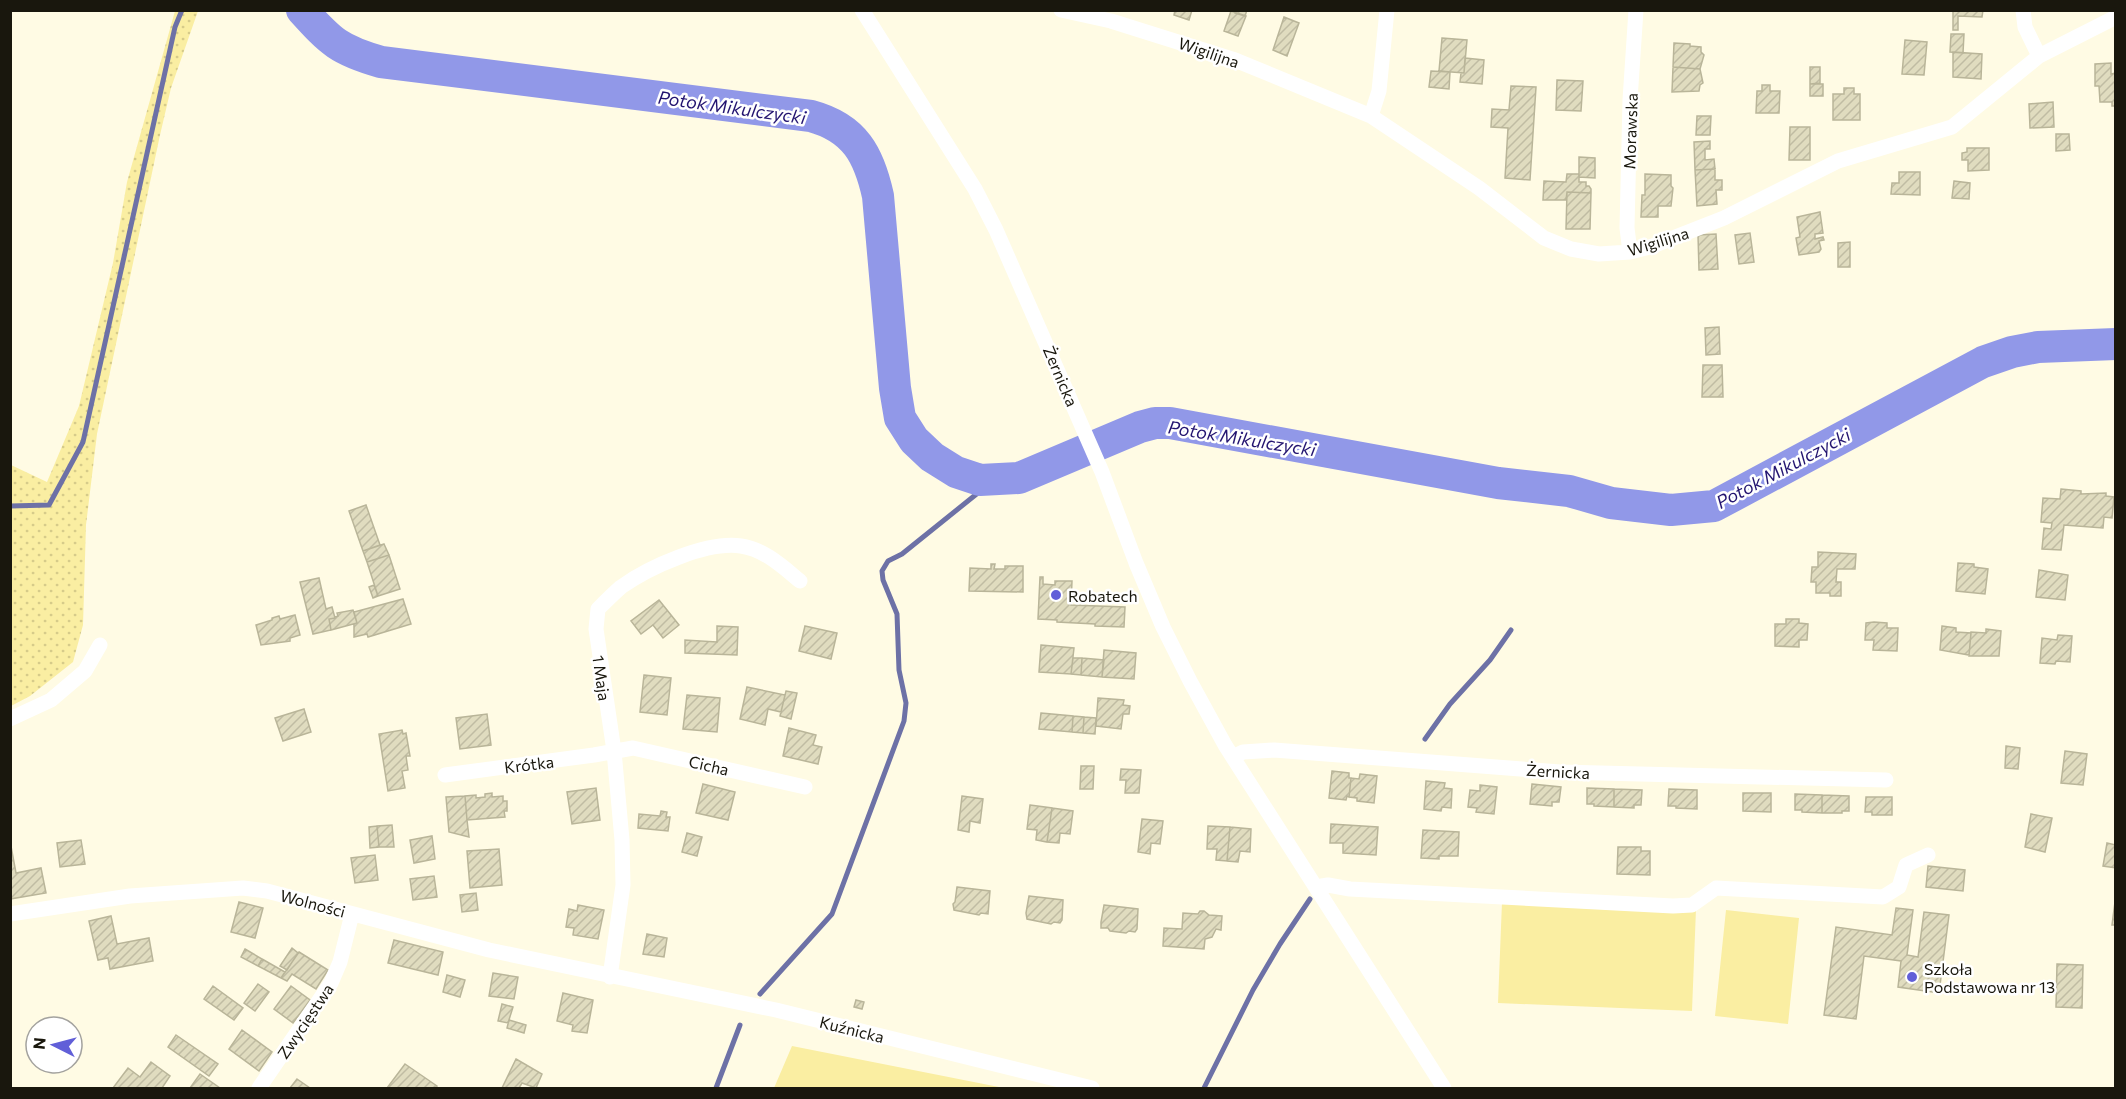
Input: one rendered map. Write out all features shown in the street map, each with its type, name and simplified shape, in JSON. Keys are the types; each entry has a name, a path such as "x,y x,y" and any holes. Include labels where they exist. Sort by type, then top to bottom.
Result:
{"street":[{"name":"Żernicka","path":"862,10 975,189 1025,294 1081,421 1136,563 1190,681 1233,757 1444,1089"},
{"name":"Wigilijna","path":"1061,10 1111,21 1235,60 1371,116 1479,188 1544,238 1571,249 1599,254 1630,252 1650,247 1725,218 1838,161 1952,127 2039,56 2115,17"},
{"path":"1371,116 1379,91 1387,10"},
{"name":"Morawska","path":"1630,252 1627,228 1630,100 1636,10"},
{"path":"2022,10 2025,27 2039,56"},
{"name":"1 Maja","path":"610,977 623,885 622,840 614,751 596,629 598,609 622,586 675,558 707,548 742,546 751,549 768,556 800,581"},
{"path":"10,719 51,700 85,671 100,645"},
{"name":"Cicha","path":"614,751 633,748 805,787"},
{"name":"Żernicka","path":"1233,757 1243,752 1274,750 1560,772 1886,780"},
{"name":"Krótka","path":"445,775 614,751"},
{"path":"1316,887 1328,885 1350,889 1673,906 1692,905 1716,888 1883,897 1899,887 1906,865 1928,855"},
{"name":"Wolności","path":"10,914 130,896 243,888 267,891 489,950 610,977"},
{"name":"Zwycięstwa","path":"259,1089 331,983 340,962 352,914"},
{"name":"Kuźnicka","path":"610,977 776,1010 1092,1089"}],"shaded area":[{"path":"175,11 198,11 171,88 97,434 86,525 83,625 73,662 30,696 11,706 11,465 47,482 79,406 113,263 127,182"},
{"path":"1502,902 1696,909 1692,1011 1498,1003"},
{"path":"1726,910 1799,918 1788,1024 1715,1016"},
{"path":"792,1046 1004,1088 774,1088"}],"building":[{"path":"1175,10 1192,10 1189,20 1174,15"},
{"path":"1236,10 1247,10 1245,16 1235,13"},
{"path":"1953,10 1983,10 1982,17 1958,16 1958,30 1953,30"},
{"path":"1231,11 1246,16 1238,36 1224,31"},
{"path":"1284,17 1299,23 1287,56 1273,50"},
{"path":"1951,34 1964,34 1963,53 1950,52"},
{"path":"1442,38 1467,40 1464,73 1439,71"},
{"path":"1905,40 1927,42 1924,75 1902,74"},
{"path":"1674,43 1701,47 1704,55 1700,69 1673,67"},
{"path":"1953,52 1982,54 1981,79 1953,77"},
{"path":"1465,58 1484,60 1482,84 1460,82 1461,73 1464,73"},
{"path":"2111,63 2111,74 2116,73 2116,106 2112,106 2112,102 2100,102 2099,86 2095,86 2095,64"},
{"path":"1673,67 1700,69 1703,83 1699,91 1672,92"},
{"path":"1810,67 1820,67 1820,83 1810,84"},
{"path":"1431,71 1450,72 1449,89 1429,87"},
{"path":"1557,80 1583,81 1581,111 1556,110"},
{"path":"1810,84 1823,84 1823,96 1810,96"},
{"path":"1762,85 1770,85 1770,91 1780,91 1779,113 1756,113 1757,91 1762,91"},
{"path":"1511,86 1536,87 1530,180 1505,178 1508,128 1491,127 1492,109 1509,110"},
{"path":"1844,88 1854,88 1854,94 1860,94 1860,120 1833,120 1833,94 1844,94"},
{"path":"2053,102 2054,127 2030,128 2029,104"},
{"path":"1697,116 1711,116 1710,135 1696,135"},
{"path":"1790,127 1810,127 1810,160 1789,160"},
{"path":"2056,134 2069,134 2070,150 2056,151"},
{"path":"1710,141 1710,149 1705,149 1705,160 1714,159 1715,169 1695,170 1694,142"},
{"path":"1967,148 1989,148 1989,170 1968,171 1968,160 1962,160 1962,153 1967,152"},
{"path":"1579,157 1595,158 1595,178 1579,177"},
{"path":"1715,169 1715,180 1722,180 1722,190 1716,190 1717,204 1697,206 1695,170"},
{"path":"1899,172 1920,172 1920,195 1891,194 1892,183 1899,183"},
{"path":"1567,174 1579,174 1579,182 1586,182 1591,193 1567,192 1566,200 1543,200 1544,181 1566,182"},
{"path":"1645,174 1671,175 1673,188 1671,206 1658,206 1658,217 1641,217 1642,195 1645,195"},
{"path":"1954,181 1970,183 1969,199 1952,198"},
{"path":"1567,192 1591,193 1590,229 1566,229"},
{"path":"1820,212 1823,233 1815,234 1815,239 1823,237 1824,240 1819,241 1821,249 1819,252 1799,255 1796,238 1800,237 1797,217"},
{"path":"1750,233 1754,262 1739,264 1735,235"},
{"path":"1716,234 1718,269 1699,270 1698,235"},
{"path":"1850,242 1850,267 1838,267 1838,243"},
{"path":"1719,327 1720,354 1706,355 1705,328"},
{"path":"1703,365 1722,365 1723,397 1702,397"},
{"path":"2061,489 2081,491 2081,494 2106,493 2106,496 2114,497 2112,518 2104,517 2103,528 2064,525 2061,550 2042,549 2044,528 2051,529 2052,523 2041,522 2043,498 2060,499"},
{"path":"366,505 380,545 363,551 349,511"},
{"path":"384,544 389,555 367,562 363,551"},
{"path":"1818,552 1856,554 1855,569 1837,569 1836,582 1841,582 1841,596 1816,593 1816,582 1811,582 1812,567 1818,567"},
{"path":"389,555 400,589 378,596 367,562"},
{"path":"1958,563 1974,564 1974,567 1988,569 1985,594 1956,591"},
{"path":"991,564 995,564 994,569 1005,569 1005,566 1023,566 1023,592 969,591 970,568 991,569"},
{"path":"2039,570 2068,575 2065,600 2036,597"},
{"name":"Robatech","path":"1040,577 1043,577 1043,584 1055,585 1055,581 1072,581 1071,605 1125,607 1124,627 1038,619"},
{"path":"319,578 326,609 332,607 335,618 329,619 331,630 313,634 300,582"},
{"path":"374,585 378,596 373,598 369,587"},
{"path":"403,599 411,624 368,637 367,634 354,637 354,624 357,623 354,612"},
{"path":"659,600 679,625 663,638 653,625 641,634 631,621"},
{"path":"353,610 357,623 331,630 329,619 338,616 337,613"},
{"path":"295,615 300,635 290,638 290,641 261,645 256,625 279,616 280,619"},
{"path":"1786,619 1799,619 1799,623 1808,624 1807,640 1799,640 1799,647 1775,646 1775,624 1786,624"},
{"path":"1866,623 1887,623 1887,628 1898,628 1897,651 1873,650 1874,640 1865,640"},
{"path":"717,626 738,627 737,655 685,653 685,640 717,642"},
{"path":"805,626 837,633 831,659 799,651"},
{"path":"1942,626 1956,628 1956,632 1971,633 1969,655 1940,650"},
{"path":"1986,629 2001,631 1999,656 1969,656 1971,632 1986,633"},
{"path":"2058,635 2072,636 2070,662 2040,663 2042,638 2057,640"},
{"path":"1041,645 1074,648 1071,674 1039,672"},
{"path":"1104,650 1136,653 1134,679 1102,677"},
{"path":"1073,658 1082,658 1081,675 1071,674"},
{"path":"1082,658 1104,660 1102,677 1081,675"},
{"path":"644,675 671,678 667,715 640,712"},
{"path":"747,687 785,695 781,712 768,709 765,725 740,719"},
{"path":"786,691 797,693 791,719 780,716"},
{"path":"687,695 720,698 717,732 683,729"},
{"path":"1098,698 1124,700 1123,705 1130,706 1129,714 1123,714 1121,729 1096,726"},
{"path":"304,709 311,732 283,741 275,718"},
{"path":"1041,713 1073,716 1072,732 1039,729"},
{"path":"487,714 491,745 460,749 456,718"},
{"path":"1073,716 1084,717 1083,733 1072,732"},
{"path":"1084,717 1096,718 1095,734 1083,733"},
{"path":"789,728 816,735 813,745 822,747 818,764 783,756"},
{"path":"402,730 403,734 406,733 410,756 406,756 408,770 402,771 405,788 388,791 379,734"},
{"path":"2006,746 2020,748 2018,769 2005,768"},
{"path":"2065,751 2087,754 2083,785 2061,783"},
{"path":"1081,766 1094,766 1093,789 1080,789"},
{"path":"1121,769 1141,770 1139,793 1125,793 1126,780 1120,780"},
{"path":"1332,771 1349,773 1349,778 1351,778 1349,797 1347,796 1346,800 1329,798"},
{"path":"1360,774 1377,776 1374,803 1357,801 1357,798 1349,797 1351,778 1359,779"},
{"path":"1426,781 1445,783 1444,788 1452,789 1451,808 1442,807 1441,811 1424,809"},
{"path":"703,784 735,792 728,820 696,813"},
{"path":"1532,784 1561,787 1559,802 1552,802 1552,806 1530,804"},
{"path":"1480,785 1497,787 1494,814 1476,812 1477,808 1468,807 1470,790 1480,791"},
{"path":"596,788 600,820 572,824 567,792"},
{"path":"1587,788 1614,789 1614,807 1587,804"},
{"path":"1614,789 1642,790 1641,805 1634,805 1634,808 1614,807"},
{"path":"1669,789 1697,790 1697,809 1668,806"},
{"path":"492,793 492,797 503,796 503,801 507,801 505,817 467,820 465,796 485,797 485,794"},
{"path":"1743,793 1771,793 1771,812 1743,811"},
{"path":"1795,794 1822,795 1822,813 1795,810"},
{"path":"1822,795 1849,796 1849,811 1822,813"},
{"path":"465,796 469,837 449,832 446,797"},
{"path":"962,796 983,799 980,823 970,821 969,832 958,830"},
{"path":"1866,797 1892,797 1892,815 1872,815 1872,812 1865,812"},
{"path":"1030,805 1052,808 1047,842 1036,840 1037,830 1027,829"},
{"path":"1052,808 1073,811 1070,834 1060,833 1059,843 1047,842"},
{"path":"661,811 667,812 666,817 670,817 668,831 638,828 639,814 660,816"},
{"path":"2031,814 2052,818 2045,852 2025,847"},
{"path":"1142,819 1163,821 1160,844 1151,843 1150,854 1138,852"},
{"path":"1331,824 1378,827 1376,855 1343,853 1343,843 1330,843"},
{"path":"392,825 394,847 379,847 377,826"},
{"path":"377,826 379,847 370,848 369,827"},
{"path":"1208,826 1230,827 1227,861 1216,860 1217,849 1207,849"},
{"path":"1230,827 1251,829 1250,852 1240,851 1238,862 1227,861"},
{"path":"1423,830 1459,832 1458,856 1439,856 1439,859 1421,858"},
{"path":"687,833 702,837 697,856 682,852"},
{"path":"432,836 435,859 414,863 410,840"},
{"path":"81,840 85,864 60,867 57,843"},
{"path":"10,841 16,873 41,868 46,893 10,899"},
{"path":"2107,843 2116,845 2116,868 2103,866"},
{"path":"1618,847 1641,847 1641,851 1650,851 1650,875 1617,874"},
{"path":"499,849 502,885 470,888 467,851"},
{"path":"375,855 378,880 355,883 351,858"},
{"path":"1928,866 1965,870 1963,891 1926,887"},
{"path":"434,876 437,897 413,900 410,879"},
{"path":"957,887 990,891 988,914 979,915 954,910"},
{"path":"476,893 478,910 462,912 460,895"},
{"path":"1029,896 1063,900 1060,923 1051,924 1027,919"},
{"path":"239,902 263,908 255,938 231,932"},
{"path":"2115,902 2116,925 2112,925"},
{"path":"578,905 604,910 598,939 573,935 574,928 566,927 569,909 577,911"},
{"path":"1104,905 1138,909 1135,932 1126,933 1101,928"},
{"path":"1896,908 1913,910 1907,955 1918,957 1924,912 1949,915 1939,993 1898,987 1901,961 1864,956 1856,1019 1824,1015 1836,927 1892,935"},
{"path":"1200,911 1209,915 1222,916 1221,930 1216,929 1212,937 1205,939 1204,949 1163,946 1164,928 1182,929 1183,913 1198,914"},
{"path":"111,916 117,944 149,938 153,961 110,969 108,958 98,960 89,921"},
{"path":"647,934 667,938 664,957 643,954"},
{"path":"394,940 443,952 438,975 388,963"},
{"path":"292,948 298,953 287,970 280,966"},
{"path":"245,949 262,959 258,966 241,957"},
{"path":"299,952 328,970 316,989 292,974 287,981 281,978"},
{"path":"262,959 285,972 281,978 258,966"},
{"path":"2057,964 2083,965 2082,1008 2056,1007"},
{"path":"493,973 518,977 514,999 489,996"},
{"path":"447,975 465,980 460,997 443,992"},
{"path":"258,984 269,992 255,1011 244,1003"},
{"path":"213,986 243,1008 234,1020 204,999"},
{"path":"291,986 310,1000 293,1023 274,1009"},
{"path":"563,993 593,1000 587,1033 572,1031 573,1025 557,1021"},
{"path":"856,1000 864,1002 862,1009 854,1007"},
{"path":"502,1004 513,1007 508,1023 498,1021"},
{"path":"509,1020 526,1025 524,1033 507,1028"},
{"path":"242,1030 272,1052 259,1071 229,1049"},
{"path":"176,1035 218,1064 209,1076 168,1047"},
{"path":"516,1059 542,1074 536,1088 522,1083 519,1088 502,1088"},
{"path":"151,1062 170,1076 162,1088 113,1088 128,1068 140,1077"},
{"path":"405,1064 437,1086 435,1088 387,1088"},
{"path":"200,1074 220,1088 190,1088"},
{"path":"297,1079 310,1088 290,1088"}],"waterway":[{"path":"10,506 49,505 83,442 175,27 182,10"},
{"name":"Potok Mikulczycki","path":"302,10 337,44 381,62 811,116 839,128 858,145 870,168 878,196 895,388 900,418 914,440 932,457 956,472 980,480 1019,478 1140,427 1155,423 1170,423 1498,483 1569,491 1611,503 1671,510 1714,506 1983,362 2012,352 2038,347 2116,344"},
{"path":"760,994 832,914 904,721 906,703 899,670 897,614 883,580 882,571 888,561 902,554 994,480"},
{"path":"1425,739 1450,704 1490,660 1511,630"},
{"path":"1204,1088 1253,990 1310,899"},
{"path":"716,1088 740,1025"}],"place":[{"name":"Robatech","path":"1056,595"},
{"name":"Szkoła Podstawowa nr 13","path":"1912,977"}]}
